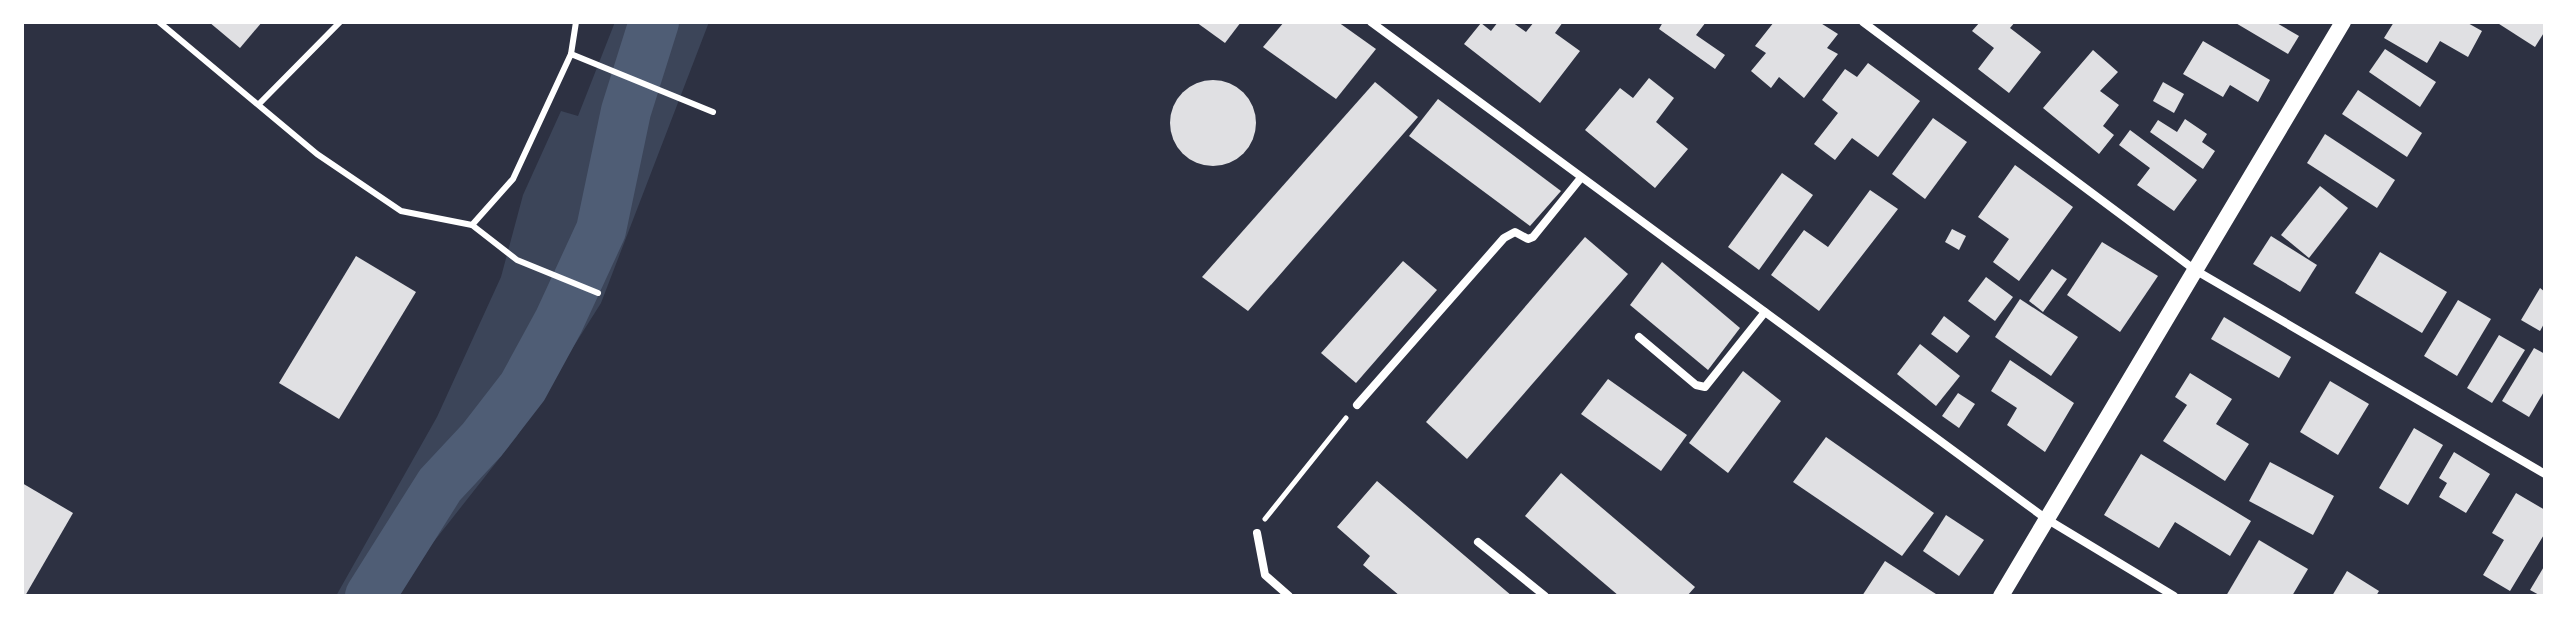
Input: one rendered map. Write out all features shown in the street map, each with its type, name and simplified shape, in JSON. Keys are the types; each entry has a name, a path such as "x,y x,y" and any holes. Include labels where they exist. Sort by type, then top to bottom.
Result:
{"main road":[{"path":"2001,596 2343,22"}],"street":[{"path":"1371,22 1580,179 2045,518 2174,596"},
{"path":"1863,22 2195,270 2545,474"},
{"path":"1357,405 1504,238 1515,232 1528,239 1533,237 1580,179"},
{"path":"1639,337 1696,385 1705,387 1765,312"},
{"path":"1257,533 1265,575 1289,596"},
{"path":"1478,542 1545,596"}],"lane":[{"path":"159,22 317,154 401,211 472,225 517,260 598,293"},
{"path":"259,104 340,22"},
{"path":"472,225 513,179 571,54 576,22"},
{"path":"571,54 713,112"}],"path":[{"path":"1257,533 1270,509 1357,405"}],"shaded area":[{"path":"615,22 709,22 601,303 517,436 391,596 336,596 437,417 501,277 523,195 561,111 578,116"}],"building":[{"path":"209,22 262,22 240,48"},
{"path":"1196,22 1241,22 1225,43"},
{"path":"1284,22 1338,22 1376,49 1336,99 1263,47"},
{"path":"1498,22 1512,22 1526,32 1534,22 1563,22 1555,33 1580,51 1540,103 1464,44 1481,23 1491,31"},
{"path":"1663,22 1706,22 1696,35 1725,55 1715,69 1659,29"},
{"path":"1774,22 1819,22 1838,34 1827,48 1838,54 1804,98 1779,77 1771,88 1751,71 1766,53 1755,46"},
{"path":"1980,22 2015,22 2010,28 2041,52 2009,93 1978,69 1994,48 1972,31"},
{"path":"2234,22 2275,22 2299,36 2288,54"},
{"path":"2394,22 2466,22 2482,31 2468,57 2440,41 2427,63 2384,38"},
{"path":"2496,22 2545,22 2545,31 2535,47"},
{"path":"2203,41 2270,80 2258,102 2230,85 2223,97 2183,74"},
{"path":"2385,49 2436,82 2420,107 2369,72"},
{"path":"2093,50 2118,72 2100,91 2119,105 2103,126 2114,135 2099,154 2043,108"},
{"path":"1868,63 1920,101 1878,157 1852,138 1835,160 1814,144 1838,113 1822,100 1845,69 1857,77"},
{"path":"1649,78 1674,98 1656,122 1688,149 1655,188 1585,130 1620,88 1633,98"},
{"path":"1213,80 1237,87 1249,99 1256,123 1249,147 1237,159 1213,166 1189,159 1177,147 1170,123 1177,99 1189,87"},
{"path":"1375,82 1418,117 1248,311 1202,277"},
{"path":"2163,82 2184,94 2174,113 2153,101"},
{"path":"2358,90 2422,133 2407,157 2342,114"},
{"path":"1438,99 1561,191 1530,226 1409,136"},
{"path":"1933,118 1967,142 1925,199 1892,174"},
{"path":"2185,119 2207,134 2202,142 2215,151 2203,169 2150,132 2158,120 2177,132"},
{"path":"2130,130 2197,180 2174,211 2137,185 2150,168 2119,145"},
{"path":"2325,134 2395,180 2377,208 2307,163"},
{"path":"2015,165 2073,207 2019,281 1993,262 2009,239 1978,217"},
{"path":"1782,173 1813,195 1759,270 1728,247"},
{"path":"2320,186 2348,208 2309,258 2281,235"},
{"path":"1870,190 1898,209 1819,311 1771,275 1804,230 1828,247"},
{"path":"1952,229 1966,236 1959,250 1945,242"},
{"path":"2271,236 2317,265 2300,292 2253,264"},
{"path":"1585,237 1628,274 1467,459 1426,422"},
{"path":"2102,242 2158,276 2120,332 2067,295"},
{"path":"2380,252 2447,292 2422,333 2355,293"},
{"path":"356,256 416,292 339,419 279,383"},
{"path":"1403,261 1437,290 1356,383 1321,353"},
{"path":"1662,262 1740,328 1708,370 1630,305"},
{"path":"2052,269 2067,279 2043,312 2029,301"},
{"path":"1986,277 2013,297 1995,321 1968,301"},
{"path":"2540,288 2545,292 2545,322 2540,331 2521,320"},
{"path":"2020,299 2078,337 2051,376 1995,337"},
{"path":"2458,300 2491,319 2457,376 2424,356"},
{"path":"1944,316 1970,336 1957,353 1931,334"},
{"path":"2224,317 2291,357 2279,378 2211,339"},
{"path":"2499,335 2525,350 2492,403 2467,388"},
{"path":"1920,344 1960,376 1936,406 1897,374"},
{"path":"2534,348 2545,354 2545,390 2529,417 2502,401"},
{"path":"2010,360 2074,403 2045,452 2007,425 2017,408 1991,391"},
{"path":"1743,371 1781,401 1728,473 1689,443"},
{"path":"2190,373 2232,399 2216,424 2249,444 2225,481 2163,441 2187,405 2175,397"},
{"path":"1608,379 1687,435 1661,471 1581,414"},
{"path":"2330,381 2369,404 2338,455 2300,432"},
{"path":"1958,393 1975,404 1959,428 1942,416"},
{"path":"2414,428 2443,445 2408,505 2379,488"},
{"path":"1826,437 1934,513 1902,556 1793,482"},
{"path":"2454,452 2490,474 2466,513 2439,497 2447,483 2439,478"},
{"path":"2141,454 2251,521 2230,556 2175,522 2159,548 2104,515"},
{"path":"2270,462 2334,496 2313,535 2249,501"},
{"path":"1561,473 1695,587 1687,596 1619,596 1525,516"},
{"path":"1377,481 1512,596 1400,596 1363,565 1370,556 1337,527"},
{"path":"22,483 73,513 25,596 22,596"},
{"path":"2516,493 2545,510 2545,533 2510,591 2483,575 2504,540 2492,533"},
{"path":"1946,515 1984,540 1959,576 1923,551"},
{"path":"2259,540 2308,569 2292,596 2226,596"},
{"path":"1885,561 1939,596 1862,596"},
{"path":"2545,565 2545,596 2541,596 2530,590"},
{"path":"2347,571 2379,591 2376,596 2332,596"}],"waterway":[{"path":"370,596 440,485 482,440 523,387 559,321 601,230 626,111 654,22"}]}
